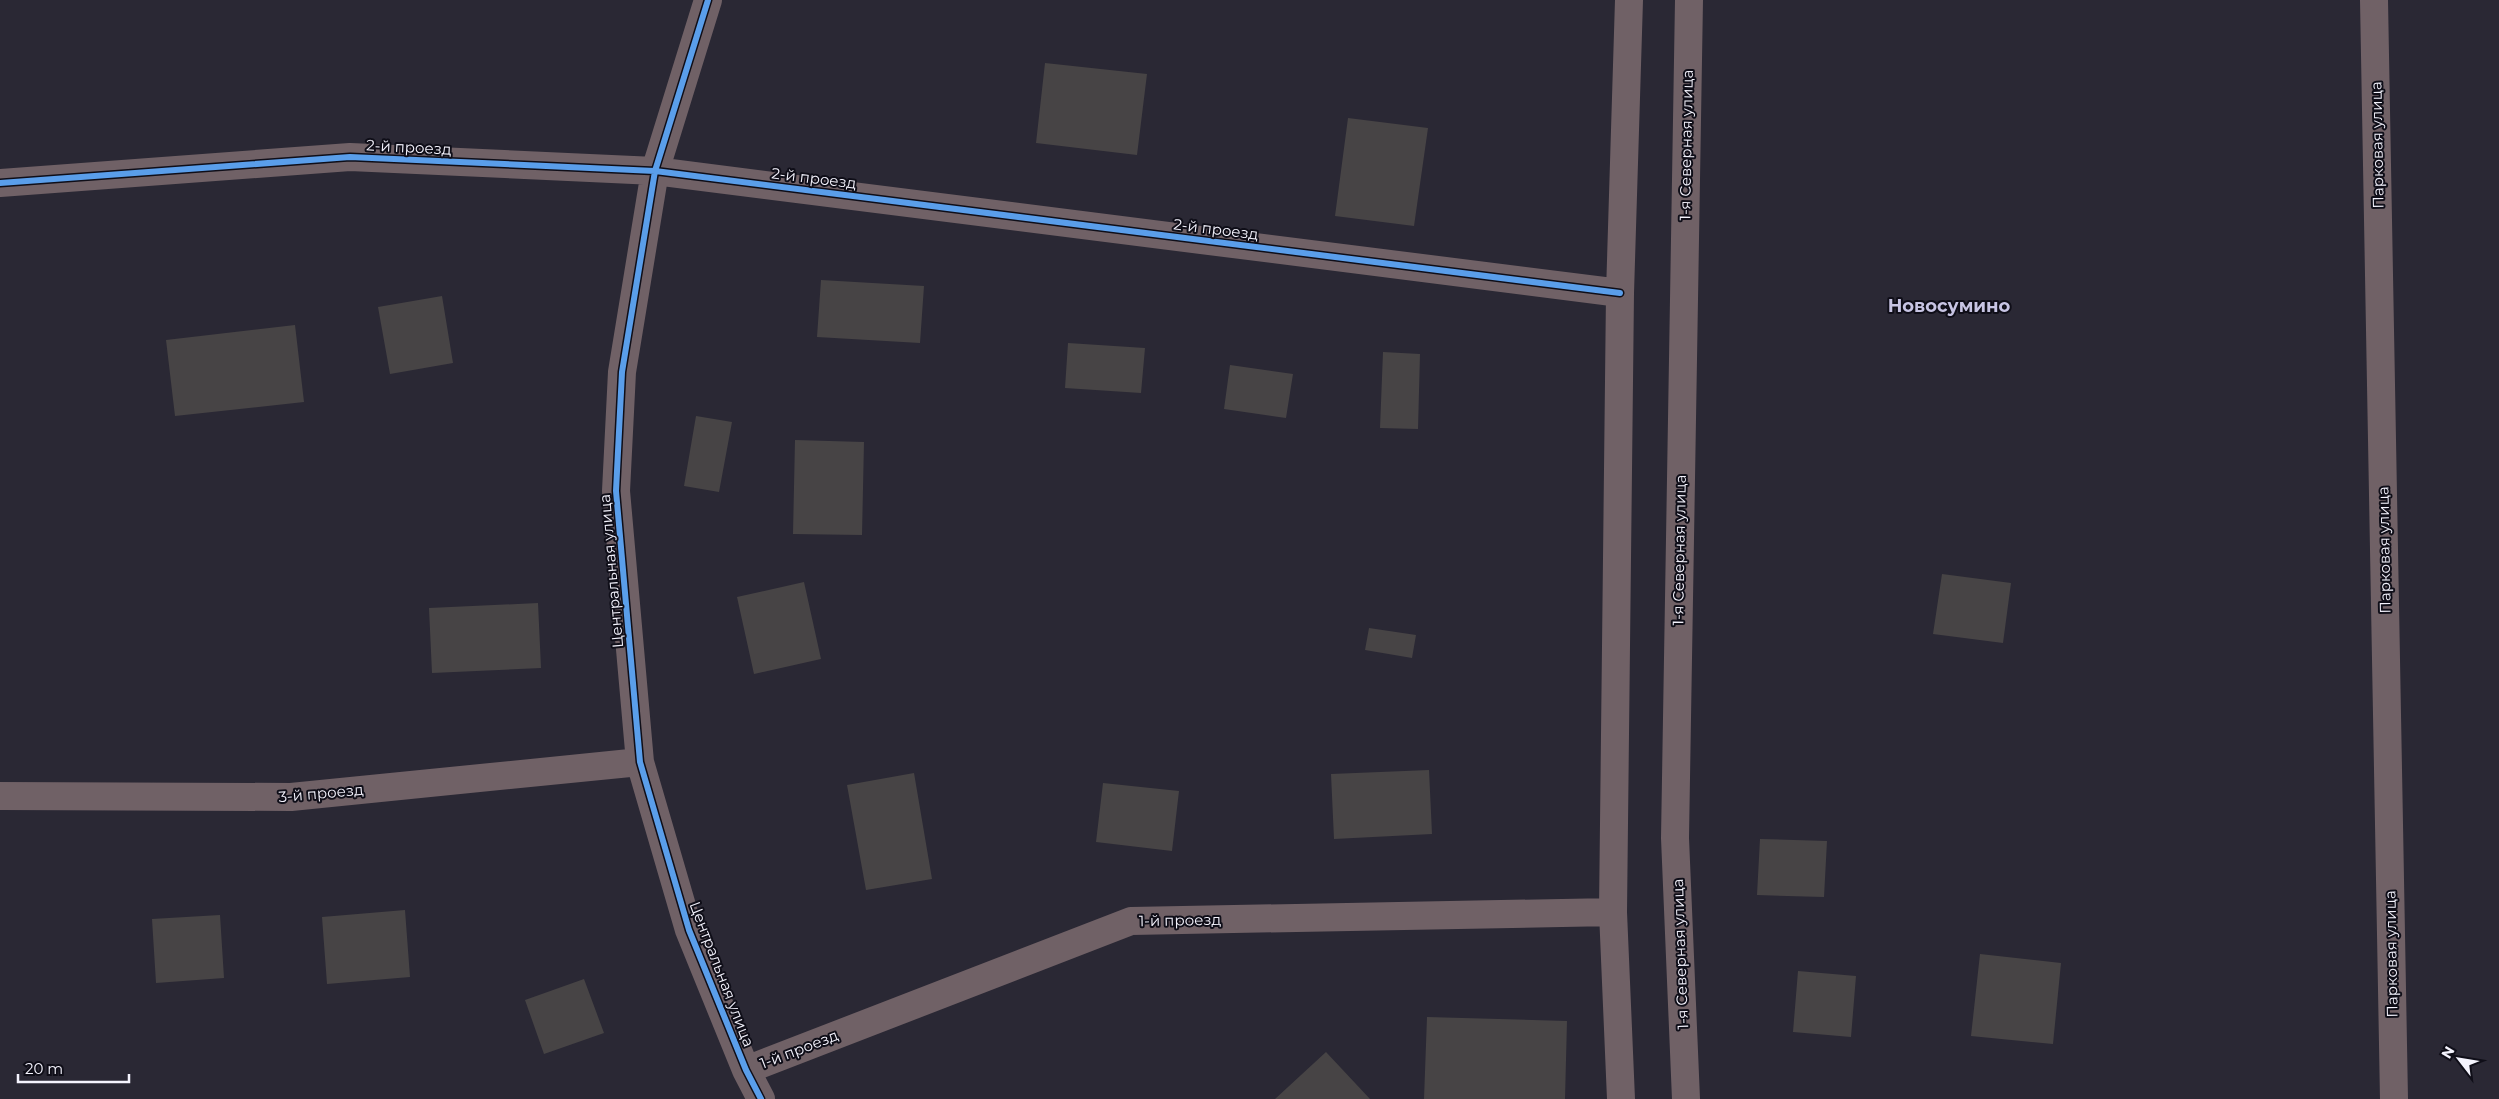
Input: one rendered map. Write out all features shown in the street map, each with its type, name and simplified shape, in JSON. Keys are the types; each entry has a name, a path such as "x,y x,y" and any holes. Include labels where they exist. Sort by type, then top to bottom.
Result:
{"street":[{"name":"Центральная улица","path":"708,0 655,171 622,372 616,491 640,762 688,930 746,1070 762,1099"},
{"path":"1621,1099 1612,912 1620,293 1629,0"},
{"name":"1-я Северная улица","path":"1686,1099 1675,838 1689,0"},
{"name":"Парковая улица","path":"2374,0 2394,1099"},
{"name":"2-й проезд","path":"0,183 350,157 655,171 1620,293"},
{"name":"3-й проезд","path":"0,796 291,797 640,762"},
{"name":"1-й проезд","path":"746,1070 1131,921 1612,912"}],"building":[{"path":"1045,63 1147,74 1137,155 1036,143"},
{"path":"1348,118 1428,128 1414,226 1335,216"},
{"path":"821,280 924,286 920,343 817,337"},
{"path":"442,296 453,363 390,374 378,307"},
{"path":"295,325 304,402 175,416 166,340"},
{"path":"1068,343 1145,348 1141,393 1065,388"},
{"path":"1383,352 1420,354 1418,429 1380,428"},
{"path":"1230,365 1293,374 1286,418 1224,409"},
{"path":"696,416 732,422 719,492 684,486"},
{"path":"795,440 864,442 862,535 793,534"},
{"path":"1942,574 2011,583 2003,643 1933,634"},
{"path":"804,582 821,659 754,674 737,597"},
{"path":"538,603 541,668 432,673 429,608"},
{"path":"1369,628 1416,635 1412,658 1365,650"},
{"path":"1429,770 1432,834 1334,839 1331,774"},
{"path":"914,773 932,879 866,890 847,785"},
{"path":"1103,783 1179,791 1172,851 1096,842"},
{"path":"1760,839 1827,841 1824,897 1757,895"},
{"path":"405,910 410,977 327,984 322,917"},
{"path":"220,915 224,978 156,983 152,919"},
{"path":"1980,954 2061,963 2053,1044 1971,1036"},
{"path":"1798,971 1856,976 1851,1037 1793,1032"},
{"path":"584,979 604,1033 544,1054 525,1000"},
{"path":"1427,1017 1567,1021 1565,1099 1424,1099"},
{"path":"1326,1052 1370,1099 1275,1099"}],"cycle path":[{"path":"708,0 655,171 622,372 616,491 640,762 689,930 746,1070 761,1099"},
{"path":"0,183 350,157 655,171 1620,293"}],"district":[{"name":"Новосумино","path":"1949,306"}]}
